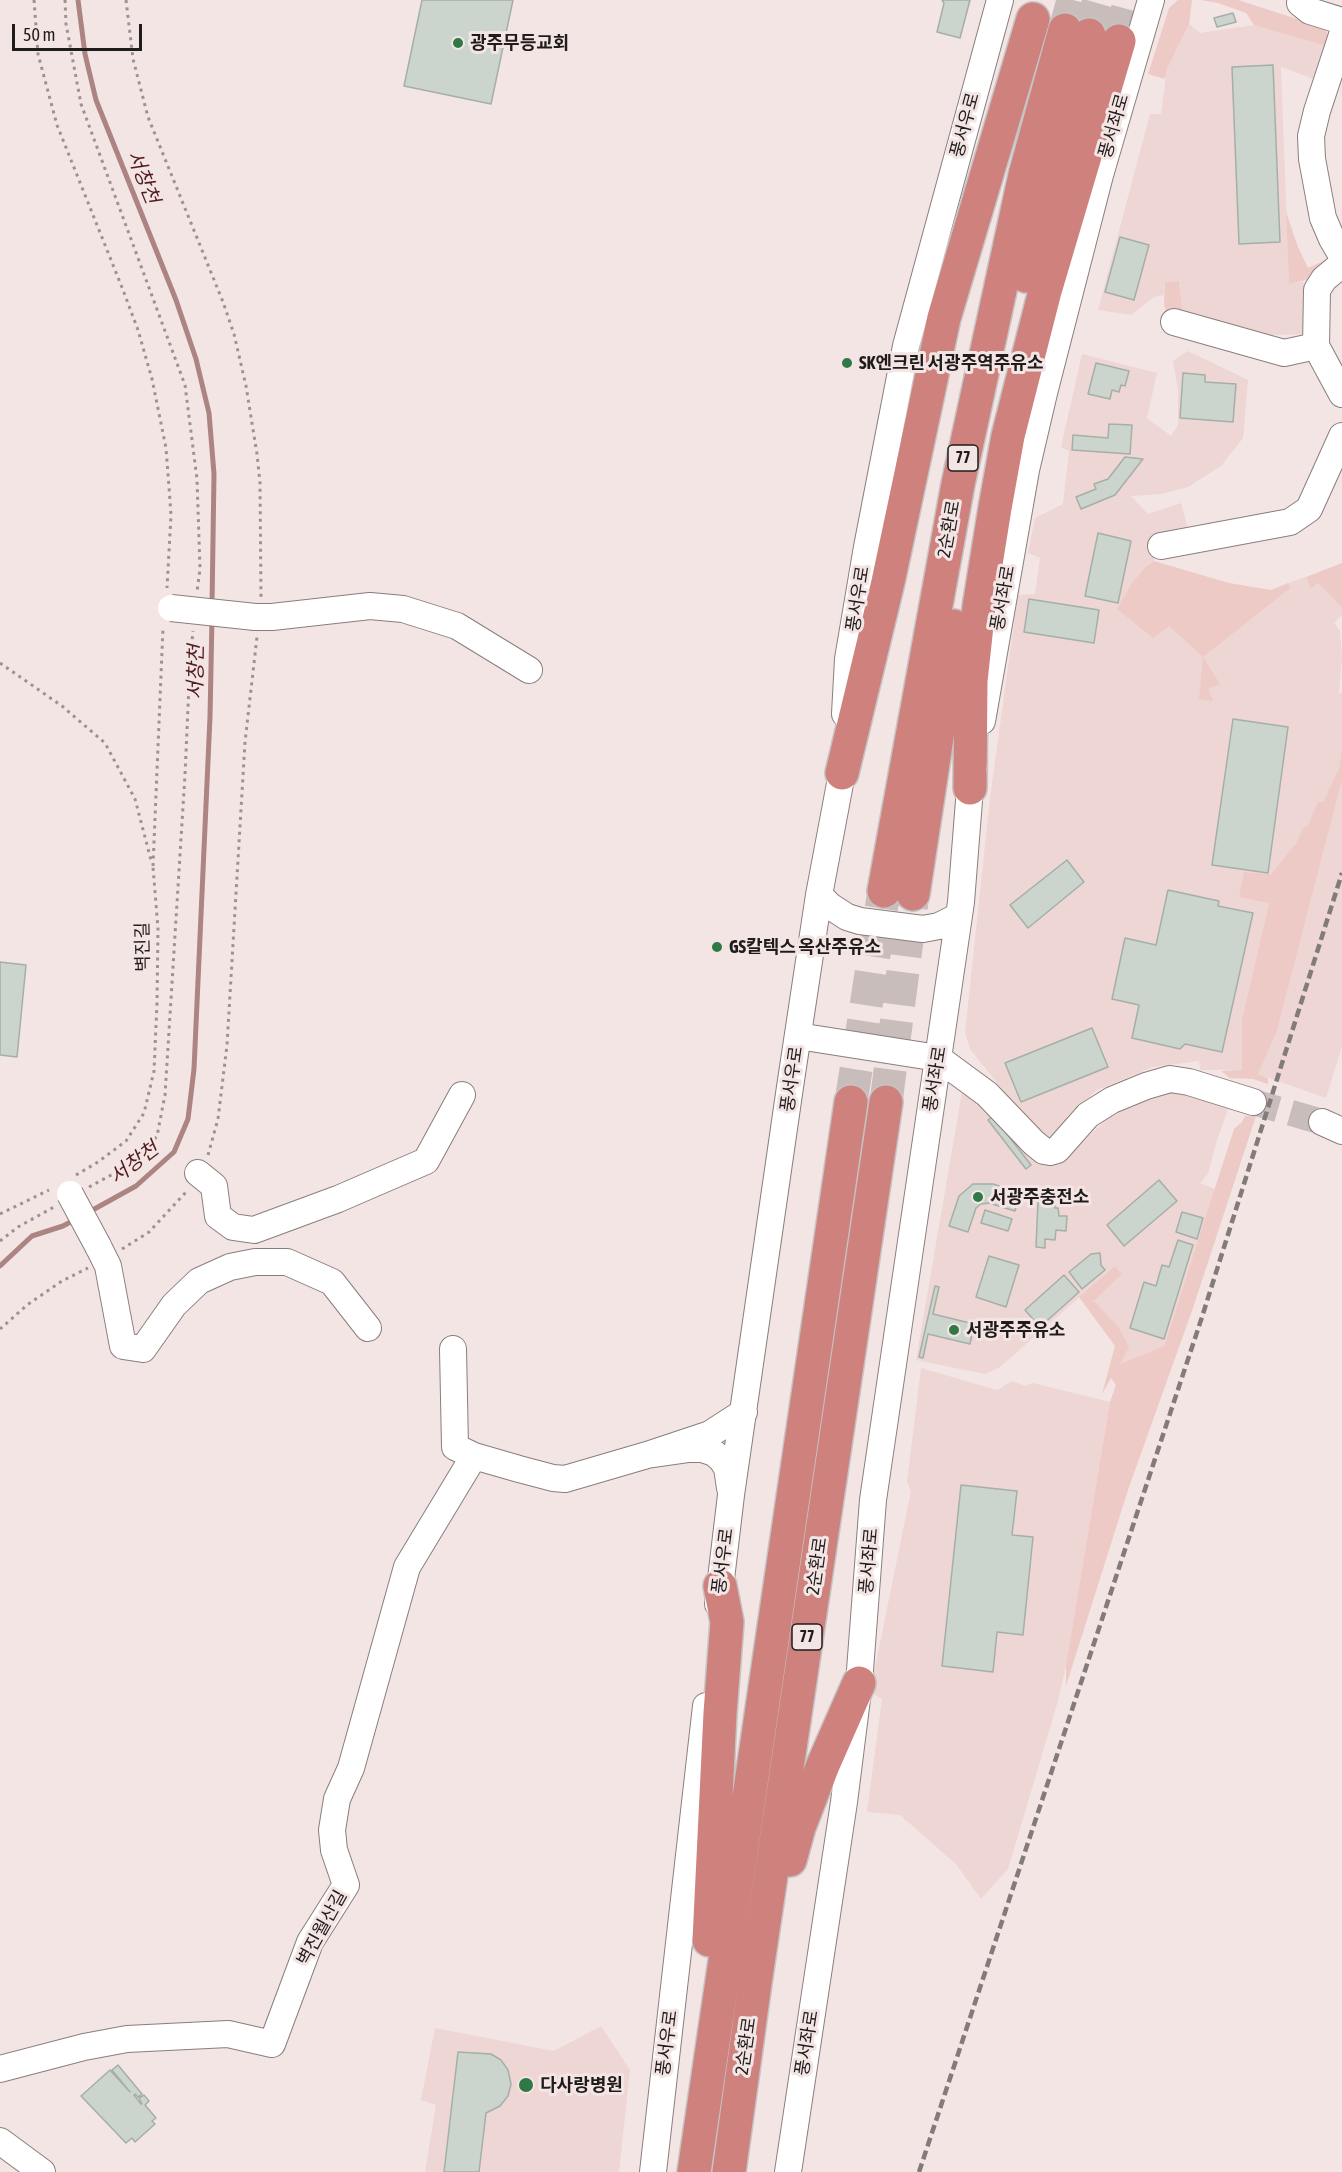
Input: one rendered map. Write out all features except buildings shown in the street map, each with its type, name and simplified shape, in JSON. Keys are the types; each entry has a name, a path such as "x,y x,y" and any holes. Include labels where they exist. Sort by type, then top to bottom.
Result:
{"highway":[{"path":"842,773 888,582 944,318 1033,19"},
{"path":"970,788 971,681 979,607 994,508 1008,436 1045,291 1104,33"},
{"name":"2순환로","path":"899,892 958,484 1025,175 1104,33"},
{"name":"2순환로","path":"694,2172 851,1102"},
{"name":"2순환로","path":"729,2172 886,1102"},
{"path":"700,2131 720,1713 727,1622 720,1586"},
{"path":"755,1983 799,1827 859,1683"}],"street":[{"name":"풍서우로","path":"653,2172 731,1495 819,895 842,773 849,659 869,536 906,346 999,0"},
{"path":"1104,33 1140,6 1134,0"},
{"path":"1104,33 1151,0"},
{"path":"1302,1 1310,11 1342,21"},
{"path":"1342,35 1311,136 1312,159 1323,218 1342,256"},
{"path":"1342,264 1324,279 1317,290 1316,346 1342,394"},
{"path":"1174,322 1284,353 1316,346"},
{"path":"1161,546 1290,522 1310,509 1342,436"},
{"path":"168,608 258,617 370,606 403,609 457,626 529,670"},
{"name":"풍서좌로","path":"788,2172 844,1802 859,1683 873,1500 959,916 970,788"},
{"path":"819,895 830,906 847,917 860,921 923,929 939,926 959,916"},
{"path":"798,1036 938,1058 987,1094 1034,1143 1050,1152 1057,1150 1088,1115 1112,1100 1170,1079 1189,1082 1253,1102"},
{"path":"198,1173 214,1186 218,1216 233,1227 254,1230 338,1199 426,1161 462,1095"},
{"path":"69,1193 108,1266 123,1346 143,1349 174,1305 199,1281 230,1267 255,1262 287,1263 332,1282 368,1328"},
{"path":"453,1349 455,1447 474,1456 553,1478 565,1479 710,1434 744,1412"},
{"path":"647,1455 689,1449 702,1449 714,1453 727,1468 731,1495"},
{"name":"벽진월산길","path":"0,2069 84,2047 127,2039 228,2034 272,2044 310,1942 346,1885 334,1850 332,1830 337,1799 351,1767 407,1566 474,1456"},
{"path":"0,2141 42,2172"}],"path":[{"path":"34,0 38,54 57,125 141,338 166,448 171,515 168,608 161,652 153,866"},
{"path":"65,0 66,24 81,104 185,385 197,479 200,569 197,593"},
{"path":"0,1329 27,1305 102,1253 148,1232 187,1191 208,1155 217,1127 226,1056 245,742 258,617 259,474 246,386 234,334 148,117 133,59 126,0"},
{"path":"0,1241 69,1193 137,1161 157,1136 163,1105 194,628"},
{"name":"벽진길","path":"0,663 62,706 105,743 135,799 153,866 158,929 154,1071 144,1113 126,1141 98,1162 69,1193 0,1214"}],"shaded area":[{"path":"1178,0 1192,0 1189,24 1167,69 1165,79 1148,74 1169,8"},
{"path":"1201,0 1238,0 1322,27 1331,37 1330,47 1254,25 1246,13 1218,3"},
{"path":"1189,24 1200,33 1254,25 1330,47 1319,81 1281,67 1289,283 1303,282 1309,298 1310,334 1271,335 1183,316 1179,281 1165,282 1164,295 1154,297 1131,315 1098,310 1150,114 1161,114 1167,69"},
{"path":"1286,212 1308,268 1332,257 1319,277 1289,284"},
{"path":"1179,281 1183,316 1168,317 1164,305 1165,282"},
{"path":"1188,351 1248,380 1243,438 1221,466 1188,487 1161,494 1131,496 1148,514 1181,503 1188,529 1154,543 1154,561 1145,567 1132,583 1118,609 1168,626 1289,588 1288,583 1306,577 1311,589 1318,583 1342,608 1342,615 1334,623 1340,631 1342,657 1339,693 1342,693 1342,748 1339,768 1323,802 1318,801 1308,825 1303,828 1296,843 1271,874 1244,872 1269,903 1242,1019 1242,1070 1200,1070 1199,1061 1153,1067 1097,1090 1067,1116 1071,1125 1050,1139 1038,1134 970,1049 965,1033 990,798 1018,595 1035,594 1040,558 1028,553 1035,518 1063,504 1069,451 1061,447 1082,354 1157,373 1147,418 1171,436 1178,425 1178,390 1173,361"},
{"path":"1154,561 1229,583 1271,590 1288,583 1290,588 1203,657 1169,626 1153,638 1117,609 1132,583 1145,567"},
{"path":"1342,563 1342,608 1318,583 1311,589 1306,577"},
{"path":"1203,657 1220,684 1208,689 1213,701 1199,699"},
{"path":"1342,748 1342,780 1277,1031 1258,1074 1268,1078 1268,1084 1253,1079 1230,1078 1221,1071 1242,1070 1242,1019 1269,903 1239,897 1244,872 1271,874 1296,843 1303,828 1308,825 1318,801 1323,802 1339,768"},
{"path":"1342,780 1342,1046 1326,1098 1258,1074 1277,1031"},
{"path":"1172,1090 1229,1107 1208,1174 1200,1183 1215,1189 1164,1346 1119,1365 1118,1326 1094,1301 1122,1274 1115,1266 1000,1367 985,1374 916,1360 962,1092 968,1093 1047,1163 1056,1164 1062,1162 1106,1120 1136,1103"},
{"path":"1245,1116 1256,1116 1193,1308 1128,1490 1066,1686 1066,1665 1110,1402 1116,1385 1111,1378 1102,1394 1115,1346 1079,1297 1115,1266 1122,1274 1094,1301 1118,1326 1129,1347 1120,1364 1164,1346 1234,1129"},
{"path":"921,1368 997,1390 1012,1381 1025,1386 1033,1383 1110,1402 1058,1701 1008,1869 981,1899 956,1864 900,1815 867,1812 882,1699 870,1692 911,1491 907,1482"},
{"name":"다사랑병원","path":"601,2026 630,2070 619,2172 425,2172 436,2105 421,2100 435,2028 554,2051"}],"waterway":[{"name":"서창천","path":"78,0 85,54 96,100 176,300 196,359 209,413 214,474 212,606"},
{"name":"서창천","path":"89,1212 136,1186 174,1152 188,1119 194,1069 210,717 212,618"},
{"name":"서창천","path":"0,1266 32,1236 63,1226 76,1219"}],"tunnel":[{"path":"1065,30 1073,0"},
{"path":"1089,35 1099,0"},
{"path":"1119,41 1130,0"},
{"path":"851,1102 884,891"},
{"path":"886,1102 913,894"},
{"path":"1253,1102 1322,1122"}],"railway":[{"path":"919,2172 1202,1317 1342,873"}],"place":[{"name":"광주무등교회","path":"458,43"},
{"name":"SK엔크린 서광주역주유소","path":"847,363"},
{"name":"GS칼텍스 옥산주유소","path":"717,947"},
{"name":"서광주충전소","path":"978,1197"},
{"name":"서광주주유소","path":"954,1330"},
{"name":"다사랑병원","path":"526,2085"}]}
